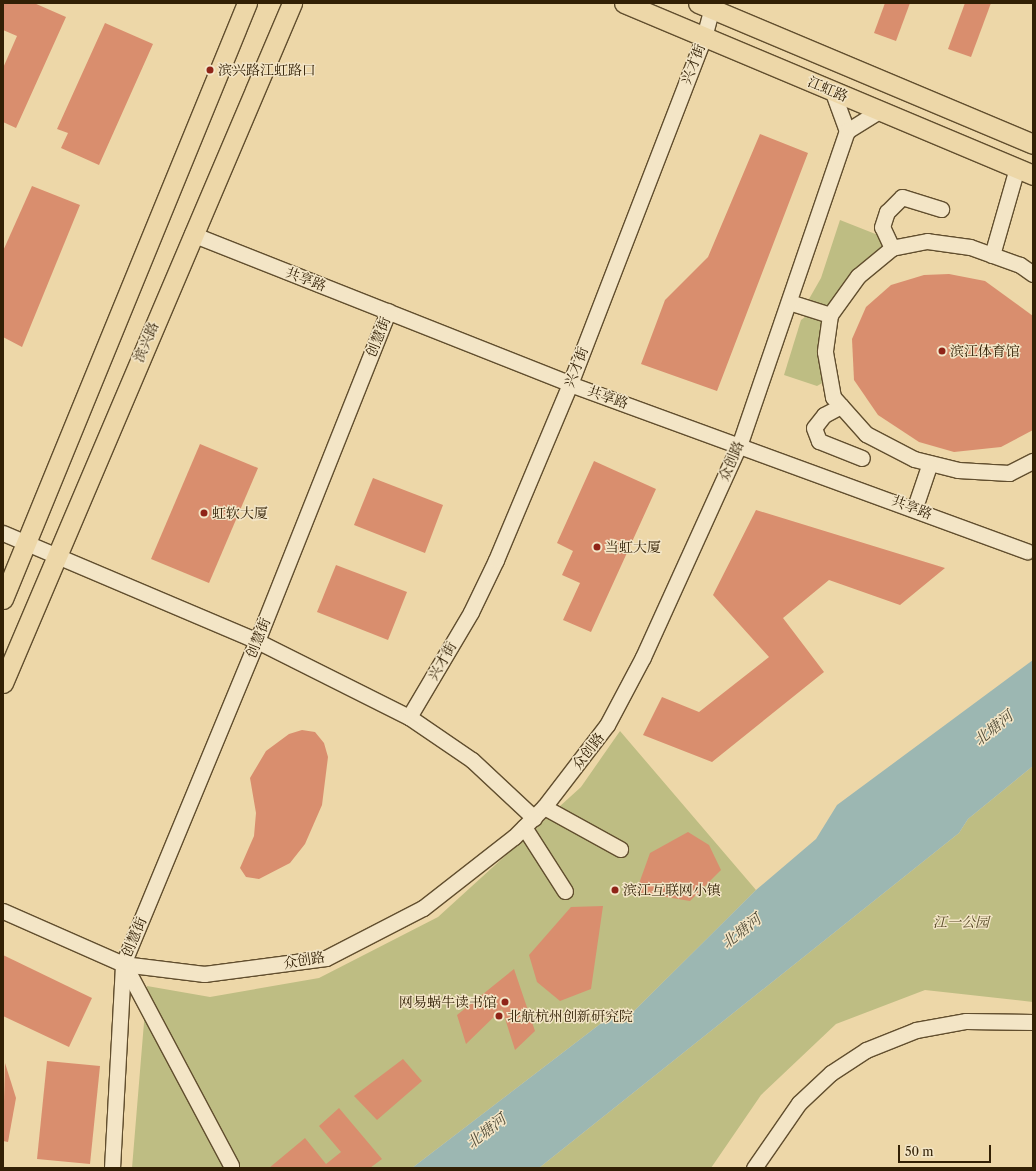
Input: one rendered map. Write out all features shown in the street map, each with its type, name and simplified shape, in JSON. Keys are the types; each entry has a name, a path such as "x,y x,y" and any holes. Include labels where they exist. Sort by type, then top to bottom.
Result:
{"main road":[{"path":"3,598 247,3"},
{"name":"滨兴路","path":"3,683 56,553 292,3"},
{"name":"江虹路","path":"624,3 1025,172"},
{"path":"708,5 1033,144"}],"street":[{"name":"兴才街","path":"409,717 471,612 493,567 570,384 704,37 708,5"},
{"path":"832,90 847,131 879,110"},
{"name":"众创路","path":"3,911 123,964 204,974 326,958 423,908 529,822 544,807 607,725 690,556 740,443 847,131"},
{"path":"992,255 1025,172"},
{"path":"892,248 882,227 887,212 902,197 941,209"},
{"name":"共享路","path":"192,234 570,384 740,443 915,507 1027,551"},
{"path":"1033,274 992,255 970,247 927,241 892,248 858,276 830,315 825,352 833,397 866,434 914,459 958,470 1009,473 1033,461"},
{"path":"789,302 830,315"},
{"name":"创慧街","path":"112,1168 123,964 257,642 388,311"},
{"path":"841,406 824,415 814,428 819,441 862,458"},
{"path":"915,507 930,463"},
{"path":"3,532 56,553 257,642 409,717 472,760 529,822 565,891"},
{"path":"544,807 620,849"},
{"path":"123,964 231,1165"},
{"path":"754,1168 799,1103 831,1073 866,1050 916,1030 966,1020 1033,1022"}],"green space":[{"path":"840,220 878,235 884,245 845,281 826,309 811,305 809,299 821,278"},
{"path":"809,314 822,321 824,382 817,386 784,375 801,320"},
{"path":"620,731 756,890 633,1012 604,1021 412,1168 132,1168 147,986 210,997 319,978 438,917 581,787"},
{"name":"江一公园","path":"1033,766 1033,1002 925,990 836,1024 761,1095 711,1168 539,1168 959,833 968,819"}],"water":[{"name":"北塘河","path":"1033,660 1033,766 968,819 959,833 539,1168 412,1168 604,1021 633,1012 756,890 816,839 837,805"}],"building":[{"path":"3,3 34,3 66,17 16,128 3,122 3,68 17,36 3,30"},
{"path":"885,3 910,3 896,41 874,33"},
{"path":"965,3 991,3 971,57 948,49"},
{"path":"105,23 153,44 99,165 61,148 68,133 57,129"},
{"path":"760,134 808,153 717,391 641,364 665,300 708,257"},
{"path":"32,186 80,205 22,347 3,337 3,251"},
{"name":"滨江体育馆","path":"949,274 985,281 1033,316 1033,430 1001,447 954,452 919,442 878,415 854,380 852,339 866,307 891,285 924,275"},
{"name":"虹软大厦","path":"200,444 258,468 209,583 151,559"},
{"name":"当虹大厦","path":"594,461 656,489 591,632 563,620 580,583 562,575 573,551 557,543"},
{"path":"373,478 443,505 425,553 354,525"},
{"path":"756,510 945,568 900,605 829,580 783,618 824,672 712,762 643,735 662,697 699,712 769,657 713,595"},
{"path":"336,565 407,592 388,640 317,612"},
{"path":"302,730 315,732 324,743 328,757 322,805 305,844 290,863 259,879 246,877 240,868 254,836 256,813 250,778 266,751 289,734"},
{"path":"688,832 709,845 721,870 690,901 636,892 650,853"},
{"path":"603,906 591,989 560,1001 537,982 529,955 571,907"},
{"path":"3,955 92,998 69,1047 3,1016"},
{"path":"514,969 535,1031 515,1050 502,1009 466,1044 457,1015"},
{"path":"403,1059 422,1081 377,1120 354,1096"},
{"path":"47,1061 100,1066 90,1164 37,1159"},
{"path":"5,1063 16,1098 8,1142 3,1141"},
{"path":"339,1108 382,1159 370,1168 269,1168 305,1138 326,1164 341,1152 319,1126"}],"place":[{"name":"滨兴路江虹路口","path":"210,70"},
{"name":"滨江体育馆","path":"942,351"},
{"name":"虹软大厦","path":"204,513"},
{"name":"当虹大厦","path":"597,547"},
{"name":"滨江互联网小镇","path":"615,890"},
{"name":"网易蜗牛读书馆","path":"505,1002"},
{"name":"北航杭州创新研究院","path":"499,1016"}]}
